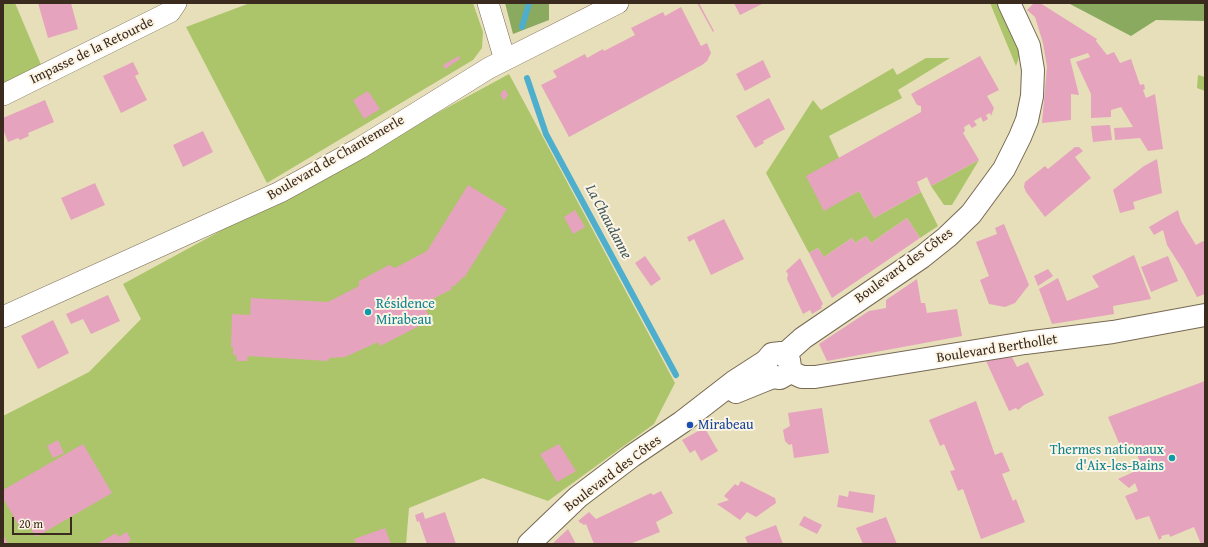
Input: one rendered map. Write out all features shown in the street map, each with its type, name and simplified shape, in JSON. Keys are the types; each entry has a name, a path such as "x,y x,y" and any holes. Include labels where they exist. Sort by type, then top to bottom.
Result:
{"main road":[{"name":"Boulevard des Côtes","path":"529,544 578,497 632,456 701,409 778,366 804,338 922,257 947,237 971,214 1004,169 1027,120 1032,96 1033,70 1029,46 1009,3"},
{"name":"Boulevard Berthollet","path":"778,366 802,377 815,377 1025,344 1113,332 1205,315"}],"street":[{"name":"Impasse de la Retourde","path":"3,95 170,12 176,3"},
{"path":"488,3 505,60"},
{"name":"Boulevard de Chantemerle","path":"3,317 280,192 354,151 505,60 618,3"}],"green space":[{"path":"3,3 15,3 42,67 3,84"},
{"path":"250,3 473,3 483,32 482,48 473,60 267,183 186,27"},
{"path":"505,3 549,3 549,20 513,34"},
{"path":"990,3 1000,3 1009,19 1020,54 1016,66"},
{"path":"1068,3 1205,3 1205,21 1156,20 1131,36"},
{"path":"926,58 950,58 898,90 902,98 829,136 839,158 824,210 859,191 874,218 921,192 938,226 920,238 907,218 871,243 866,236 855,243 852,238 824,257 818,248 809,253 766,173 813,100 821,110 893,68 897,75"},
{"path":"509,74 675,383 654,424 548,501 483,478 409,508 406,544 3,544 3,416 89,372 141,319 123,284"},
{"path":"1198,75 1205,77 1205,91 1197,88"},
{"path":"979,160 952,205 944,205 931,186"}],"building":[{"path":"38,3 71,3 78,29 48,38"},
{"path":"697,3 699,3 714,31 713,32"},
{"path":"734,3 764,3 740,15"},
{"path":"1034,3 1040,3 1097,39 1096,41 1107,55 1114,52 1120,63 1131,59 1140,85 1144,84 1145,89 1143,90 1146,98 1155,94 1163,149 1148,151 1140,138 1115,140 1114,128 1133,127 1121,107 1111,110 1111,117 1091,118 1091,94 1076,62 1090,57 1088,53 1070,59 1079,95 1071,94 1071,120 1042,123 1047,67 1043,43 1035,17 1027,10"},
{"path":"681,7 701,46 707,43 711,53 707,61 569,137 541,85 557,77 553,71 585,54 587,58 603,49 604,51 635,35 631,28 663,12 665,16"},
{"path":"459,56 460,59 445,69 443,65"},
{"path":"980,56 999,90 987,96 994,108 991,116 990,113 986,115 988,119 983,122 981,117 974,121 977,125 972,128 969,124 964,127 965,131 963,133 979,160 931,186 927,177 917,182 921,192 874,218 859,191 824,211 806,176 921,112 921,106 917,105 911,94"},
{"path":"763,60 771,77 745,91 736,74"},
{"path":"133,62 139,74 135,76 147,100 121,113 103,76"},
{"path":"505,89 508,95 504,101 500,94"},
{"path":"368,91 380,109 364,119 353,100"},
{"path":"769,98 785,129 763,141 764,143 755,148 736,116"},
{"path":"45,100 54,122 28,133 29,136 20,140 18,138 8,142 3,129 3,118"},
{"path":"1110,125 1112,140 1093,142 1091,126"},
{"path":"203,131 213,152 183,167 173,145"},
{"path":"1075,147 1079,147 1083,151 1075,157 1091,178 1045,217 1026,192 1024,187 1025,182 1045,166 1048,169"},
{"path":"1157,159 1162,193 1133,202 1135,209 1120,213 1113,190 1144,166"},
{"path":"95,183 105,205 71,220 61,198"},
{"path":"468,185 507,209 464,278 463,277 456,285 451,287 452,289 423,304 431,320 380,346 378,342 345,357 329,358 328,361 248,356 247,361 237,361 236,355 233,355 233,347 231,347 232,314 250,315 251,298 328,302 359,286 359,281 389,265 395,268 427,251"},
{"path":"575,210 585,227 573,234 564,217"},
{"path":"1178,210 1181,221 1196,245 1203,241 1205,243 1205,294 1197,297 1183,270 1167,245 1163,230 1154,235 1149,227"},
{"path":"907,218 920,238 832,298 809,253 818,248 824,257 852,238 855,243 866,236 871,243"},
{"path":"724,219 744,259 711,275 694,239 689,242 687,237"},
{"path":"1004,224 1029,285 1015,303 1005,307 989,304 980,280 989,276 976,242 997,234 995,228"},
{"path":"1134,255 1151,299 1113,306 1114,314 1052,324 1039,289 1058,278 1067,301 1099,287 1092,276"},
{"path":"645,256 661,279 651,286 635,263"},
{"path":"1168,256 1178,281 1151,292 1141,267"},
{"path":"800,258 823,304 821,306 822,308 812,314 810,310 803,314 787,279 788,274 786,271"},
{"path":"1048,269 1053,276 1038,286 1034,276"},
{"path":"917,279 921,303 925,303 927,313 957,309 962,336 827,361 819,344 869,311 886,308 886,300"},
{"path":"108,295 120,321 91,334 83,319 71,324 66,314"},
{"path":"53,320 69,353 38,369 21,336"},
{"path":"1012,357 1017,367 1028,362 1044,395 1024,405 1018,410 1016,408 1009,411 986,361"},
{"name":"Thermes nationaux d'Aix-les-Bains","path":"1205,381 1205,544 1201,544 1194,527 1170,537 1169,534 1161,536 1162,538 1159,540 1149,516 1136,520 1125,496 1138,491 1135,483 1129,488 1118,479 1142,468 1133,443 1121,448 1108,417"},
{"path":"976,401 995,455 1002,452 1010,471 1002,474 1013,501 1016,499 1025,522 981,539 963,489 958,491 950,471 955,470 944,444 940,446 929,420"},
{"path":"822,408 829,453 794,458 792,444 789,445 785,441 783,430 790,426 788,413"},
{"path":"703,425 718,451 701,461 695,450 690,453 682,440 702,429 700,427"},
{"path":"58,440 64,453 53,458 47,446"},
{"path":"83,444 112,493 36,537 27,522 19,526 3,498 3,490"},
{"path":"559,444 576,471 557,482 540,454"},
{"path":"741,481 775,498 776,503 756,517 747,512 740,520 717,504 729,500 724,496 735,484 738,486"},
{"path":"661,491 673,513 656,522 660,532 630,544 594,544 586,524 584,525 578,521 589,512 596,519 651,493 653,495"},
{"path":"849,491 875,495 873,513 837,507 839,495 848,497"},
{"path":"423,512 425,519 445,512 456,544 427,544 419,521 417,522 415,515"},
{"path":"804,516 822,525 817,534 799,525"},
{"path":"886,517 897,544 863,544 856,528"},
{"path":"776,525 783,544 748,544 745,537"},
{"path":"385,528 391,544 356,544 354,539"},
{"path":"568,529 576,544 552,544"},
{"path":"127,532 131,540 126,544 97,544 116,533 118,537"},
{"path":"3,534 8,544 3,544"}],"waterway":[{"name":"La Chaudanne","path":"522,27 529,3"},
{"name":"La Chaudanne","path":"527,78 546,134 676,375"}],"place":[{"name":"Résidence Mirabeau","path":"368,312"},
{"name":"Mirabeau","path":"690,425"},
{"name":"Thermes nationaux d'Aix-les-Bains","path":"1172,458"}]}
